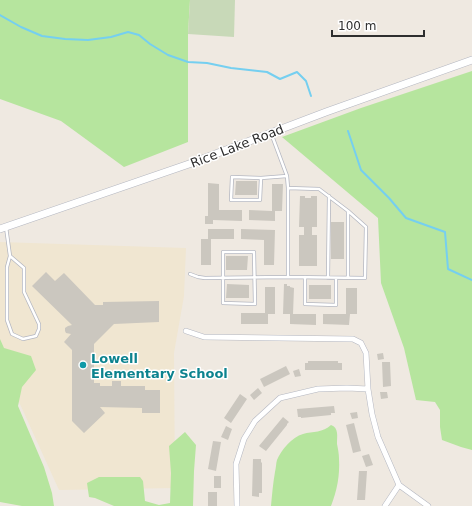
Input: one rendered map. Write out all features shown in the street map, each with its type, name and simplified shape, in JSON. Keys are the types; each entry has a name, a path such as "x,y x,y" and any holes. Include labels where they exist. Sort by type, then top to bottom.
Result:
{"main road":[{"name":"Rice Lake Road","path":"3,228 189,164 326,112 472,60"}],"street":[{"path":"186,331 204,337 353,339 361,343 366,353 368,389 378,437 399,485 428,506"},
{"path":"237,506 236,464 244,439 255,420 280,398 318,389 368,389"},
{"path":"385,506 399,485"}],"lane":[{"path":"270,133 286,176 288,188 288,277"},
{"path":"261,178 260,200 231,200 232,177 261,178 286,176"},
{"path":"190,274 198,277 223,278 365,278 366,227 319,189 288,188"},
{"path":"328,196 328,278"},
{"path":"348,211 348,278"},
{"path":"3,228 10,256 7,267 7,320 12,334 23,339 36,336 39,330 39,324 24,292 24,268 10,256"},
{"path":"223,252 254,252 255,277 254,304 223,304 223,252"},
{"path":"305,277 305,304 336,304 336,278"}],"shaded area":[{"path":"0,242 186,248 184,296 174,353 175,488 59,490 0,360"}],"green space":[{"path":"0,0 190,0 188,34 188,142 124,167 61,121 0,99"},
{"path":"190,0 235,0 234,37 188,34"},
{"path":"472,71 472,450 442,440 440,410 435,402 416,400 404,348 381,283 378,218 282,137 361,108"},
{"path":"0,339 4,348 31,356 36,370 22,387 18,406 44,467 52,493 54,506 22,506 0,502"},
{"path":"331,425 334,426 337,433 339,471 338,483 331,506 271,506 277,461 284,448 299,436 321,431"},
{"path":"185,432 196,445 193,506 114,506 89,497 87,483 99,477 140,477 143,481 145,501 159,505 170,503 171,473 169,446"}],"building":[{"path":"236,181 257,181 257,195 235,195"},
{"path":"208,183 219,184 219,210 242,210 242,221 213,220 213,224 205,224 205,216 208,216"},
{"path":"272,184 283,184 282,211 275,211 275,221 249,220 249,210 272,211"},
{"path":"300,196 311,198 311,196 317,196 317,227 312,227 312,235 317,235 317,266 299,266 299,235 304,235 304,227 299,227"},
{"path":"331,222 344,222 344,259 331,259"},
{"path":"208,229 234,229 234,239 211,239 211,265 201,265 201,239 208,239"},
{"path":"241,229 275,230 274,265 264,265 264,240 241,239"},
{"path":"226,256 248,256 247,270 226,270"},
{"name":"Lowell Elementary School","path":"46,272 55,281 64,273 95,305 103,305 103,302 159,301 159,322 114,324 94,344 94,383 100,383 100,386 112,386 112,381 121,381 121,386 145,386 145,390 160,390 160,413 142,413 142,408 100,407 105,413 84,433 72,421 72,350 64,342 71,334 66,333 65,328 72,325 32,286"},
{"path":"227,284 249,285 249,298 226,298"},
{"path":"284,284 294,288 293,314 316,314 316,325 290,324 290,314 283,314"},
{"path":"309,285 331,285 331,299 309,299"},
{"path":"265,287 275,287 275,314 268,314 268,324 241,324 241,313 265,313"},
{"path":"346,288 357,288 357,314 350,314 349,325 323,324 323,314 346,314"},
{"path":"383,353 384,359 378,360 377,354"},
{"path":"308,361 338,361 338,363 342,363 342,370 305,370 305,363 308,363"},
{"path":"382,362 390,362 391,386 383,387"},
{"path":"286,366 290,374 264,387 260,379"},
{"path":"299,369 301,376 295,377 293,371"},
{"path":"258,388 262,393 254,400 250,395"},
{"path":"380,392 387,392 388,398 381,399"},
{"path":"240,394 247,399 231,423 224,418"},
{"path":"334,406 335,413 331,413 331,415 298,417 297,409"},
{"path":"357,412 358,418 352,419 350,413"},
{"path":"283,417 289,422 266,451 259,446"},
{"path":"354,423 361,451 353,453 346,425"},
{"path":"226,426 232,429 228,440 221,437"},
{"path":"213,441 221,442 216,471 208,469"},
{"path":"369,454 373,465 366,467 362,456"},
{"path":"253,459 261,459 262,463 262,493 259,493 259,497 252,496"},
{"path":"359,471 367,471 365,500 357,500"},
{"path":"214,476 221,476 221,488 214,488"},
{"path":"208,492 217,492 217,506 208,506"}],"waterway":[{"path":"0,15 21,27 42,36 88,40 111,37 128,32 139,35 168,55 188,62 207,63 231,68 267,72 280,79 297,72 306,81 311,96"},
{"path":"348,131 361,170 389,198 406,218 445,232 448,269 472,280"}],"place":[{"name":"Lowell Elementary School","path":"83,365"}]}
